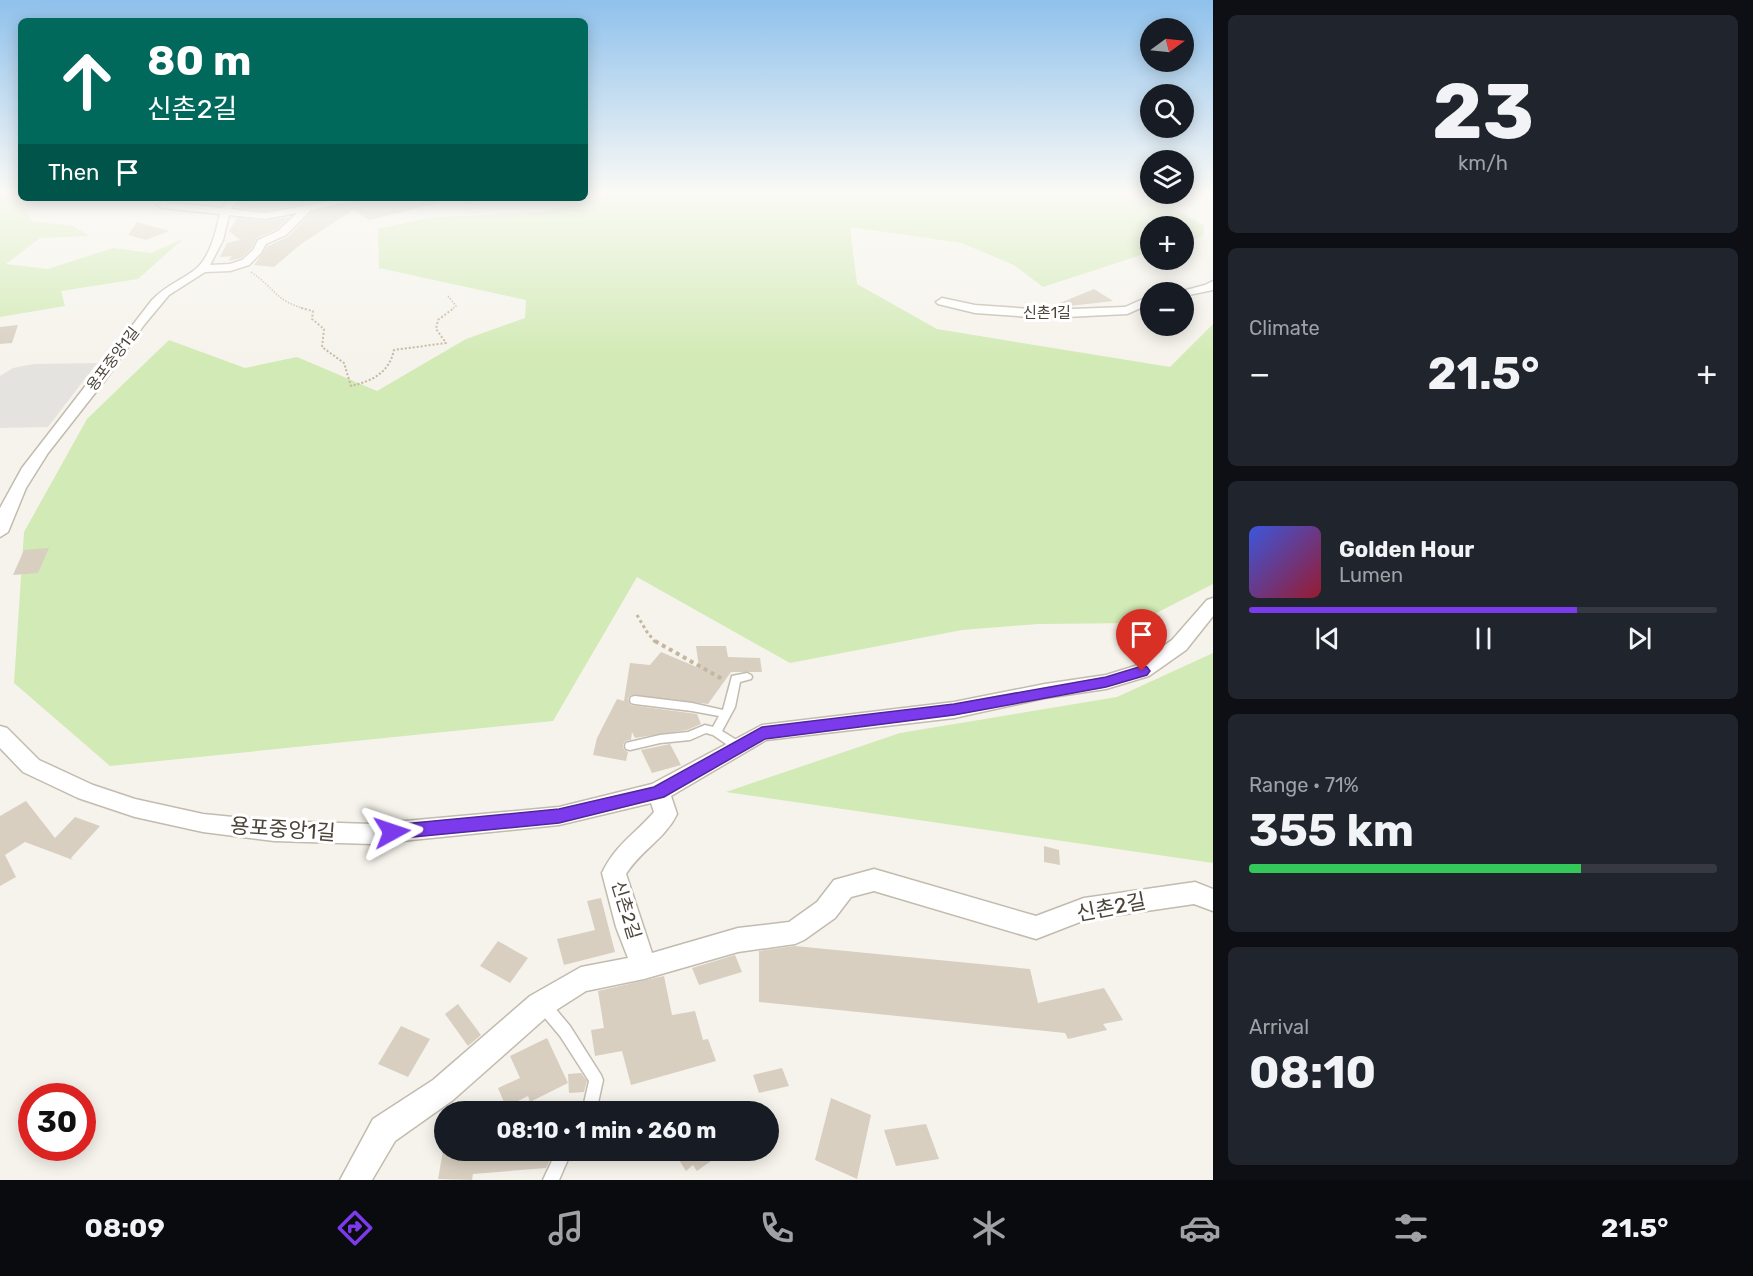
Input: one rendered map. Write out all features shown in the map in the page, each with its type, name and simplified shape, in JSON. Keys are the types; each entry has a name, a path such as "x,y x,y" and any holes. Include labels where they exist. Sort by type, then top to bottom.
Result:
{"street":[{"path":"213,247 202,269 238,268 259,251 260,247"},
{"name":"용포중앙1길","path":"0,532 25,472 48,440 72,413 144,316 166,291 202,269"},
{"path":"1194,291 1209,288 1213,284"},
{"name":"신촌1길","path":"942,302 975,309 1046,314 1127,310 1140,304"},
{"path":"658,792 762,733 954,710 1106,682 1142,671 1179,645 1213,604"},
{"name":"용포중앙1길","path":"0,734 31,766 86,792 135,808 203,823 274,831 372,834 547,817 658,792"},
{"name":"신촌2길","path":"644,967 614,873 628,850 651,832 666,814 658,792"},
{"name":"신촌2길","path":"354,1180 384,1130 443,1090 543,1004 581,980 644,967 738,940 795,932 826,910 843,888 874,880 1036,928 1084,909 1195,893 1213,900"}],"lane":[{"path":"716,732 730,707 736,679 747,677"},
{"path":"635,700 726,714"},
{"path":"630,746 660,739 690,736 705,729 716,732 739,747"},
{"path":"543,1004 565,1031 596,1080 591,1101"},
{"path":"551,1180 560,1161"}],"path":[{"path":"238,268 247,270 270,285 273,294 280,301 313,311 312,319 324,329 322,347 344,363 351,386 369,383 383,372 393,360 394,350 446,343 436,329 438,320 456,306 448,296"},
{"path":"637,615 646,633 660,648 710,675 734,683"}],"green space":[{"path":"0,247 28,247 6,264 48,269 113,248 151,253 165,247 174,247 138,279 61,291 65,306 0,317"},
{"path":"378,247 852,247 857,284 937,329 1170,367 1213,324 1213,584 1137,623 1038,624 962,630 790,663 637,577 553,721 110,766 14,683 24,532 87,419 169,340 245,368 297,357 377,391 466,339 525,318 526,300 379,268"},
{"path":"971,247 1140,247 1140,255 1043,287 1014,265"},
{"path":"1213,653 1213,863 726,792 900,733 1117,697"}],"shaded area":[{"path":"97,363 48,427 0,428 0,376 13,368 34,364"}],"building":[{"path":"225,247 252,247 241,258 228,261 232,256 220,257"},
{"path":"267,247 297,247 274,267 254,265"},
{"path":"1094,289 1113,301 1061,307 1060,303"},
{"path":"18,325 12,343 0,344 0,327"},
{"path":"49,548 38,573 13,575 24,550"},
{"path":"696,646 726,646 728,657 760,658 762,672 731,672 708,704 630,695 628,699 630,705 697,714 701,724 687,730 635,738 632,732 631,740 625,741 623,745 624,750 628,752 626,761 593,755 597,738 617,699 624,701 630,663 650,665 661,652 699,668"},
{"path":"670,744 681,765 652,773 641,750"},
{"path":"26,801 55,838 75,817 100,826 71,858 73,860 25,842 5,855 16,877 0,886 0,816"},
{"path":"1044,846 1059,850 1060,865 1044,862"},
{"path":"601,898 615,952 564,965 557,939 595,930 587,901"},
{"path":"498,941 528,958 510,983 480,966"},
{"path":"795,946 1030,969 1038,1003 1104,988 1123,1020 1103,1024 1107,1030 1068,1039 1065,1033 759,1002 759,951"},
{"path":"735,955 742,972 699,985 692,968"},
{"path":"664,976 672,1015 695,1011 703,1040 708,1039 716,1061 631,1085 622,1051 595,1056 591,1030 604,1028 598,991"},
{"path":"458,1004 481,1035 468,1046 445,1014"},
{"path":"401,1026 430,1039 408,1077 378,1064"},
{"path":"547,1038 568,1083 532,1101 530,1101 528,1096 518,1101 503,1101 498,1088 520,1078 510,1056"},
{"path":"782,1068 789,1086 759,1093 753,1075"},
{"path":"581,1073 587,1081 584,1092 569,1093 568,1074"},
{"path":"831,1098 871,1115 857,1179 815,1160"},
{"path":"926,1124 939,1159 896,1166 884,1130"},
{"path":"441,1161 549,1161 546,1168 473,1174 472,1180 438,1179"},
{"path":"680,1161 711,1161 697,1171 693,1165 686,1171"}],"route":[{"path":"392,832 559,816 658,792 762,733 954,710 1046,691 1106,682 1142,671"}]}
